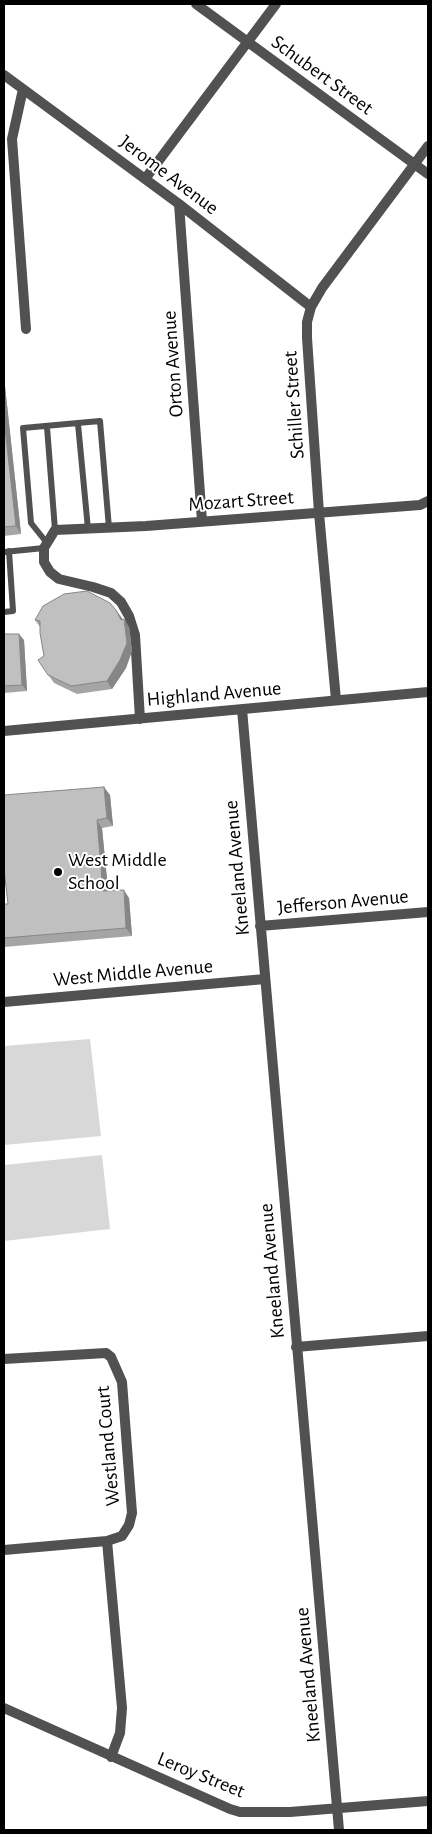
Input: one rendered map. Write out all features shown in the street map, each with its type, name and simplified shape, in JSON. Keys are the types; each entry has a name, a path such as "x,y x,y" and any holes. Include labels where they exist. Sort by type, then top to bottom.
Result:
{"street":[{"name":"Schubert Street","path":"196,4 428,174"},
{"path":"145,179 276,4"},
{"name":"Jerome Avenue","path":"4,75 179,204 311,307"},
{"path":"23,89 12,139 26,329"},
{"name":"Schiller Street","path":"336,700 319,513 307,322 311,307 322,288 428,146"},
{"name":"Orton Avenue","path":"179,204 202,521"},
{"name":"Mozart Street","path":"55,530 110,528 319,513 420,505 428,501"},
{"path":"55,530 46,545 44,562 50,572 59,579 111,593 121,602 129,616 135,635 140,719"},
{"name":"Highland Avenue","path":"4,731 428,692"},
{"name":"Kneeland Avenue","path":"242,709 339,1830"},
{"name":"Jefferson Avenue","path":"260,926 428,912"},
{"name":"West Middle Avenue","path":"4,1002 265,979"},
{"path":"296,1347 428,1336"},
{"name":"Westland Court","path":"4,1359 106,1353 111,1356 122,1382 132,1513 129,1525 122,1536 107,1541 4,1550"},
{"path":"107,1541 122,1708 120,1733 111,1756"},
{"name":"Leroy Street","path":"4,1708 240,1812 290,1812 428,1801"}],"lane":[{"path":"4,612 13,611 6,551 46,545 31,524 23,428 100,421 110,528"},
{"path":"78,424 88,529"},
{"path":"47,427 55,530"}],"shaded area":[{"path":"90,1039 101,1136 4,1145 4,1046"},
{"path":"102,1155 110,1229 4,1241 4,1165"}],"building":[{"path":"4,420 16,526 4,527"},
{"path":"87,591 110,603 121,620 124,619 127,643 120,660 107,681 71,686 48,675 38,660 44,656 40,621 35,620 43,606 64,594"},
{"path":"4,634 19,634 22,685 4,686"},
{"name":"West Middle School","path":"104,787 107,818 97,820 103,891 124,890 126,928 4,938 4,904 8,904 4,869 4,795"}],"place":[{"name":"West Middle School","path":"58,872"}]}
